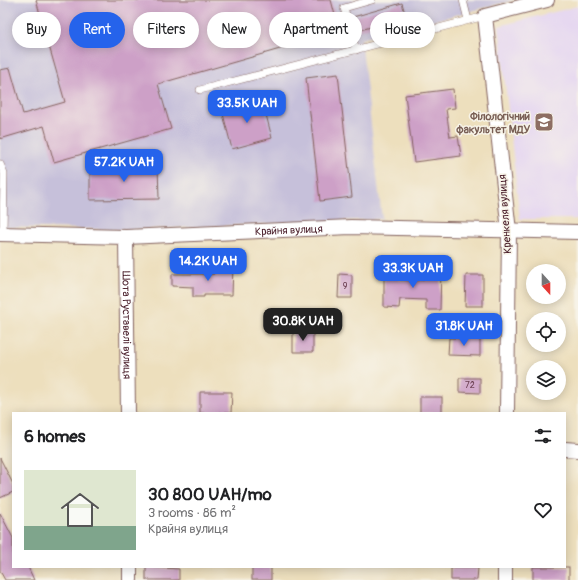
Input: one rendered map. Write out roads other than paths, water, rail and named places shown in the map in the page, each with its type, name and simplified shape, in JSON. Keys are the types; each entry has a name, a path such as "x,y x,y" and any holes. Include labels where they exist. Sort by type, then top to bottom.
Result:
{"street":[{"path":"485,16 547,0"},
{"name":"Кренкеля вулиця","path":"485,16 509,231 507,412"},
{"name":"Крайня вулиця","path":"1,234 126,237 351,227 578,232"},
{"name":"Шота Руставелі вулиця","path":"126,237 128,412"},
{"path":"566,450 578,450"},
{"path":"130,568 130,580"},
{"path":"505,568 505,580"}],"lane":[{"path":"356,50 344,8 372,0"},
{"path":"462,0 468,20"},
{"path":"200,90 485,16"},
{"path":"0,164 4,173 1,234"}],"place":[{"name":"Філологічний факультет МДУ","path":"544,122"}]}
